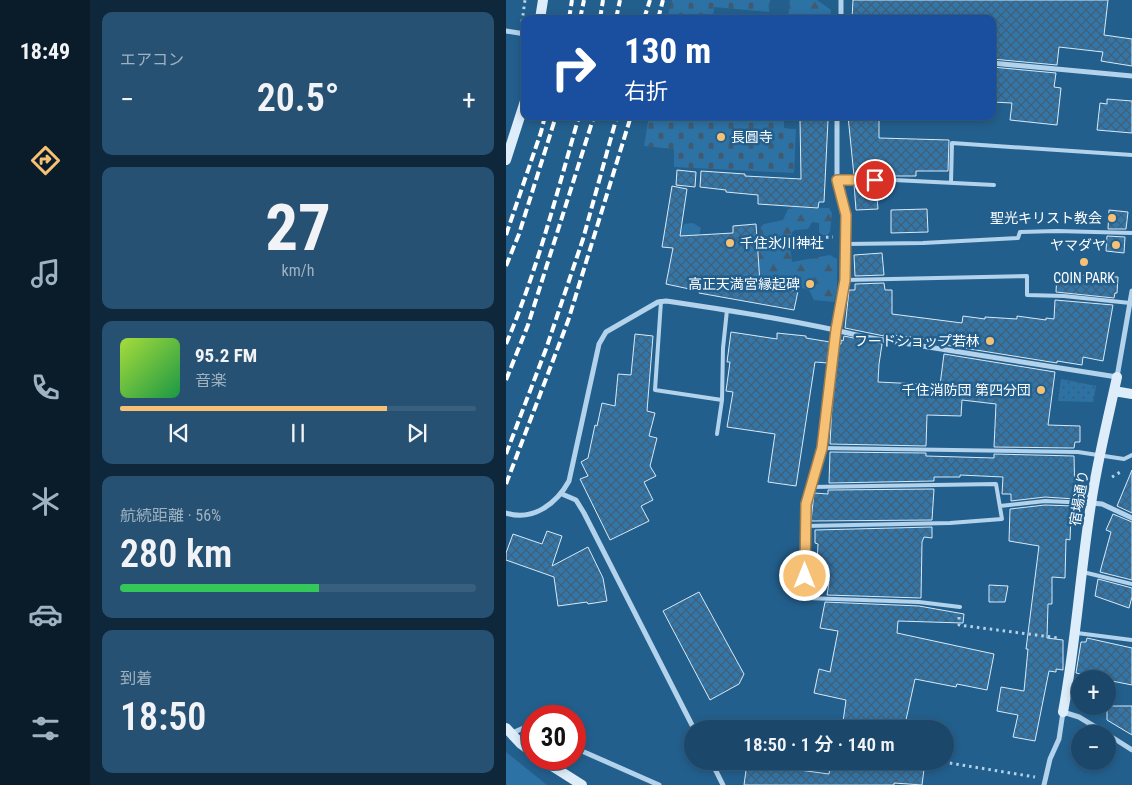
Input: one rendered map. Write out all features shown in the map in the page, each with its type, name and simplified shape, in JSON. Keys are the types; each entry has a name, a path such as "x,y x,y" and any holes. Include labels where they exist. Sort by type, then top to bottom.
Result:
{"street":[{"path":"541,15 543,0"},
{"path":"840,15 841,0"},
{"path":"506,32 521,34"},
{"path":"996,63 1132,76"},
{"path":"506,160 521,113"},
{"path":"805,592 806,504 822,448 836,330 845,280 846,215 837,180 838,120"},
{"name":"宿場通り","path":"1063,712 1075,636 1081,572 1091,503 1117,377 1132,291"},
{"path":"506,514 524,515 543,510 562,494 569,481 599,344 606,332 661,301 727,310 866,337 1117,377"},
{"path":"1114,391 1132,394"},
{"path":"562,494 576,500 584,513 689,720"},
{"path":"1091,503 1102,504 1132,518"},
{"path":"1045,782 1050,759 1059,739 1063,712 1079,717 1092,725"},
{"path":"509,731 521,744"},
{"path":"1116,740 1132,750"},
{"path":"586,753 660,785"},
{"path":"558,770 582,785"},
{"path":"716,770 723,785"}],"lane":[{"path":"951,182 952,143 1132,155"},
{"path":"837,180 994,184"},
{"path":"846,244 923,243 1018,238 1020,232 1132,233"},
{"path":"845,280 1027,276 1027,295 1064,296 1130,303"},
{"path":"661,301 655,390 722,400"},
{"path":"717,434 722,400 723,348 727,310"},
{"path":"822,448 1078,452 1124,459 1132,455"},
{"path":"805,526 950,523 1002,519 996,484 811,487"},
{"path":"1000,506 1045,502 1091,503"},
{"path":"1081,572 1132,584"},
{"path":"805,592 806,598 825,597 919,602 960,607"},
{"path":"1075,636 1132,640"}],"path":[{"path":"524,15 525,0"},
{"path":"761,240 846,237"},
{"path":"960,607 959,625 1075,636"},
{"path":"954,764 1045,782"}],"green space":[{"path":"672,0 770,0 769,12 714,7 713,15 668,15"},
{"path":"790,0 817,0 831,10 830,15 788,15"},
{"name":"長圓寺","path":"648,120 784,120 784,128 796,129 794,173 674,167 674,149 644,146"},
{"path":"789,207 829,208 832,213 830,232 827,235 821,235 819,223 812,222 808,229 792,232 790,247 792,262 830,255 837,259 837,290 834,302 814,300 809,290 781,282 746,284 751,247 761,245 760,228 764,224 783,220"},
{"path":"693,223 701,228 699,235 681,241 680,234 684,224"},
{"path":"1061,379 1096,386 1093,402 1058,401"},
{"path":"506,752 521,764 521,770 528,770 547,785 506,785"}],"building":[{"path":"853,0 1108,0 1104,35 1132,39 1132,66 1101,61 1103,52 1059,47 1057,65 996,59 996,15 852,15"},
{"path":"996,67 1056,73 1054,87 1061,88 1057,125 1010,120 1012,103 996,102"},
{"path":"1107,99 1132,101 1132,133 1097,130 1100,103 1107,104"},
{"path":"800,120 828,120 824,202 819,202 818,208 758,204 758,195 700,187 701,171 801,179"},
{"path":"848,120 879,120 879,138 949,140 948,171 916,171 916,176 854,176"},
{"path":"677,170 696,172 695,187 676,185"},
{"path":"854,184 876,184 878,209 856,210"},
{"path":"672,186 687,189 680,236 733,233 733,226 756,224 760,283 798,291 794,310 699,293 699,291 666,284 673,248 662,247"},
{"path":"927,209 928,232 891,233 891,210"},
{"path":"1109,210 1128,212 1126,229 1108,229"},
{"name":"ヤマダヤ","path":"1107,236 1125,237 1124,253 1106,251"},
{"path":"882,253 884,275 855,276 854,255"},
{"path":"1057,274 1118,277 1117,293 1115,293 1114,298 1056,292"},
{"path":"884,283 885,290 892,290 892,314 962,323 963,316 985,319 985,317 1017,319 1017,316 1046,320 1046,318 1054,319 1055,300 1113,305 1103,361 1083,357 1082,365 1057,361 1057,363 945,345 945,341 884,334 884,336 845,328 849,290 855,290 855,284"},
{"path":"731,332 777,339 777,333 806,336 806,338 830,342 828,363 815,362 796,486 768,482 775,434 727,427 733,392 726,391 730,362 727,362"},
{"path":"635,334 653,336 647,411 655,413 649,436 657,438 650,466 656,476 644,482 653,500 641,506 649,521 610,540 580,479 588,476 581,462 588,458 602,403 615,406 618,374 631,375"},
{"path":"844,336 882,344 878,382 940,385 944,354 1055,372 1048,425 1080,426 1080,442 1075,442 1074,448 994,447 996,404 962,400 961,416 927,415 926,446 830,444 832,404 839,344 841,344 841,340 843,341"},
{"path":"830,452 926,453 926,456 994,458 994,454 1074,456 1075,499 1045,497 1011,501 1011,494 1002,494 1003,477 960,475 960,477 934,477 934,481 829,483"},
{"path":"1132,470 1132,513 1117,506"},
{"path":"934,489 932,520 811,521 814,493 828,494 828,490"},
{"path":"1045,505 1074,506 1074,517 1071,516 1070,540 1066,539 1065,578 1052,577 1052,604 1048,604 1047,638 1063,640 1063,670 1049,671 1035,741 1013,737 1018,715 997,711 1001,687 1024,691 1028,649 1026,649 1039,546 1009,541 1010,509"},
{"path":"1113,514 1132,522 1132,580 1100,572 1111,532 1106,530"},
{"path":"932,527 932,538 924,537 922,542 921,598 827,595 829,583 816,583 818,544 815,543 815,530"},
{"path":"547,531 562,536 552,566 588,547 603,578 607,601 558,606 554,577 506,560 506,553 513,534 542,544"},
{"path":"1098,579 1132,588 1129,608 1095,596"},
{"path":"989,585 1008,586 1005,602 989,602"},
{"path":"699,592 744,674 739,684 710,700 663,611"},
{"path":"825,602 919,606 964,614 963,623 898,621 897,633 994,654 987,690 957,684 956,687 915,679 906,720 843,720 846,700 814,693 819,669 830,672 838,631 820,628"},
{"path":"1087,638 1132,648 1132,685 1116,682 1116,670 1076,670 1081,642 1086,642"},
{"path":"1116,706 1132,706 1132,735 1116,725 1107,720 1107,715 1116,715"},
{"path":"746,770 799,770 829,774 830,770 924,770 922,785 894,783 894,785 744,785"}],"railway":[{"path":"570,15 572,0"},
{"path":"581,15 584,0"},
{"path":"601,15 603,0"},
{"path":"617,15 620,0"},
{"path":"645,15 650,0"},
{"path":"659,15 663,0"},
{"path":"506,235 544,120"},
{"path":"506,266 519,234 555,120"},
{"path":"506,344 537,260 578,120"},
{"path":"506,380 528,325 593,120"},
{"path":"506,454 546,349 583,239 616,120"},
{"path":"506,484 568,321 630,120"}],"place":[{"name":"長圓寺","path":"721,137"},
{"name":"聖光キリスト教会","path":"1112,218"},
{"name":"千住氷川神社","path":"730,243"},
{"name":"ヤマダヤ","path":"1116,245"},
{"name":"COIN PARK","path":"1084,262"},
{"name":"高正天満宮縁起碑","path":"810,284"},
{"name":"フードショップ若林","path":"990,341"},
{"name":"千住消防団 第四分団","path":"1041,390"}],"route":[{"path":"805,576 806,504 822,448 836,330 845,280 846,215 837,180 875,180"}]}
